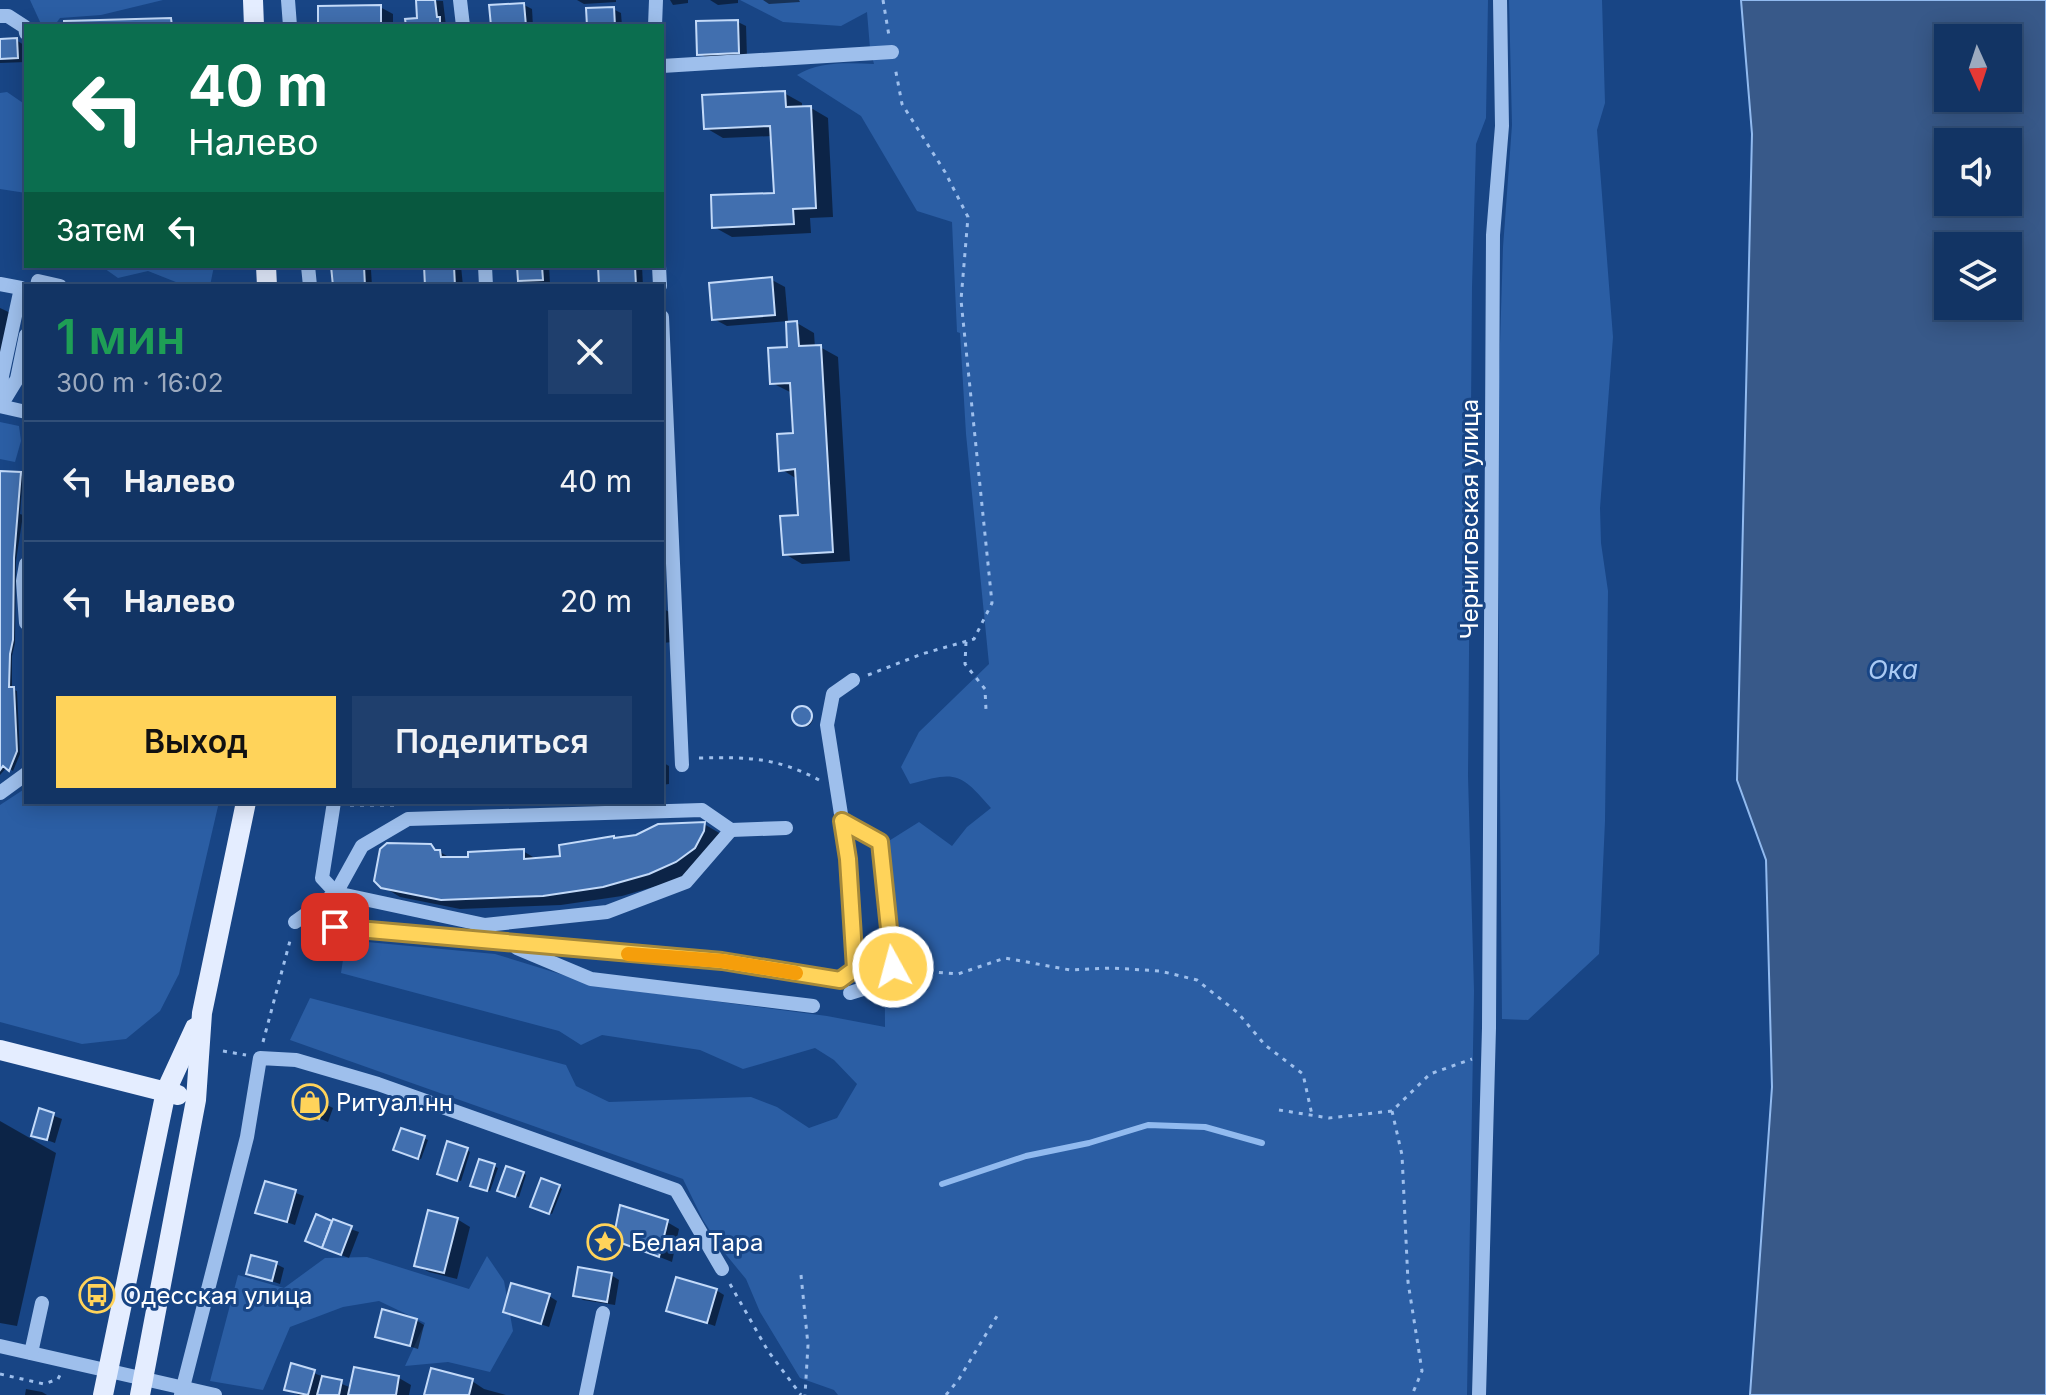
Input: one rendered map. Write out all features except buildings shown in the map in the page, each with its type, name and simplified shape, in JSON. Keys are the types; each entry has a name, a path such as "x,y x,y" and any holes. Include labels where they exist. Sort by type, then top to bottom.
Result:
{"main road":[{"path":"253,0 254,24"},
{"path":"142,1386 196,1100 202,1013 246,804"},
{"path":"103,1395 166,1091 202,1013"},
{"path":"0,1050 196,1100"}],"street":[{"path":"288,0 290,24"},
{"path":"460,0 463,24"},
{"path":"655,24 656,0"},
{"name":"Черниговская улица","path":"1479,1395 1488,1038 1493,235 1502,126 1500,0"},
{"path":"0,16 8,16 24,26"},
{"path":"664,66 892,52"},
{"path":"0,284 21,288 15,379"},
{"path":"24,343 15,379 1,406 24,412"},
{"path":"664,362 682,762"},
{"path":"336,893 335,927 722,961 840,980 855,969 848,859 827,725 833,694 853,680"},
{"path":"0,793 24,775"},
{"path":"334,804 322,878 336,893 485,925 607,912 686,882 731,830"},
{"path":"295,922 336,893 362,846 408,819 702,810 731,830 786,828"},
{"path":"842,821 880,842 893,967 882,983 850,993"},
{"path":"504,943 591,979 813,1006"},
{"path":"182,1391 247,1137 260,1058 296,1060 378,1084 676,1190 722,1269"},
{"path":"31,1353 42,1303"},
{"path":"586,1395 603,1313"},
{"path":"0,1346 107,1371 142,1386 215,1395"}],"path":[{"path":"853,680 922,654 974,639 992,603 961,300 968,217 945,172 902,104"},
{"path":"966,642 965,664 985,689 986,710"},
{"path":"682,762 752,757 796,768 837,789"},
{"path":"266,1028 295,922"},
{"path":"893,967 958,974 1005,958 1070,970 1112,968 1160,971 1197,980 1238,1013 1265,1045 1303,1074 1312,1115"},
{"path":"1279,1110 1329,1118 1392,1111 1430,1074 1477,1057 1488,1038"},
{"path":"223,1051 260,1058"},
{"path":"1392,1111 1402,1155 1408,1282 1422,1371 1412,1395"},
{"path":"722,1269 768,1351 803,1395"},
{"path":"801,1275 808,1345 803,1395"},
{"path":"946,1395 1000,1311"},
{"path":"0,1374 44,1384 58,1379 61,1373"}],"shaded area":[{"path":"30,0 163,0 101,15 60,18 56,24 41,24"},
{"path":"740,0 1488,0 1486,118 1476,144 1472,287 1468,776 1474,991 1467,1395 838,1395 834,1390 800,1378 760,1312 746,1279 703,1220 683,1179 290,1040 310,998 566,1065 576,1086 609,1102 751,1097 777,1107 809,1128 837,1118 857,1084 834,1060 815,1048 743,1069 700,1050 602,1035 581,1045 559,1031 341,973 346,940 495,954 599,986 827,1016 885,1027 884,844 919,822 952,846 967,827 991,808 964,781 948,776 910,784 901,767 919,732 989,664 966,434 960,333 957,332 952,222 917,211 861,116 797,75 824,65 874,64 867,12 841,26 783,22"},
{"path":"1509,0 1602,0 1605,103 1597,130 1613,337 1600,508 1608,591 1605,821 1599,954 1528,1020 1502,1019 1497,441 1503,247 1512,125"},
{"path":"7,92 24,104 24,193 0,189 0,93"},
{"path":"104,268 214,268 210,284 181,284 148,271 118,278"},
{"path":"0,422 19,426 21,441 15,462 0,459"},
{"path":"24,789 24,804 219,804 179,974 160,1011 126,1039 82,1044 0,1022 0,805"},
{"path":"487,1256 504,1281 513,1331 490,1372 448,1362 405,1366 425,1323 379,1301 343,1307 290,1327 263,1390 210,1381 238,1275 284,1288 325,1258 367,1257 469,1289"}],"water":[{"name":"Ока","path":"1741,0 2046,0 2046,1395 1750,1395 1772,1087 1766,860 1737,780 1752,134"}],"waterway":[{"path":"942,1184 1026,1156 1089,1143 1148,1125 1205,1127 1262,1143"}],"slow traffic":[{"path":"628,954 722,961 796,973"}],"place":[{"name":"Ритуал.нн","path":"310,1102"},
{"name":"Белая Тара","path":"605,1242"},
{"name":"Одесская улица","path":"97,1295"}],"route":[{"path":"335,927 722,961 840,980 855,969 848,859 842,821 880,842 893,967"}]}
